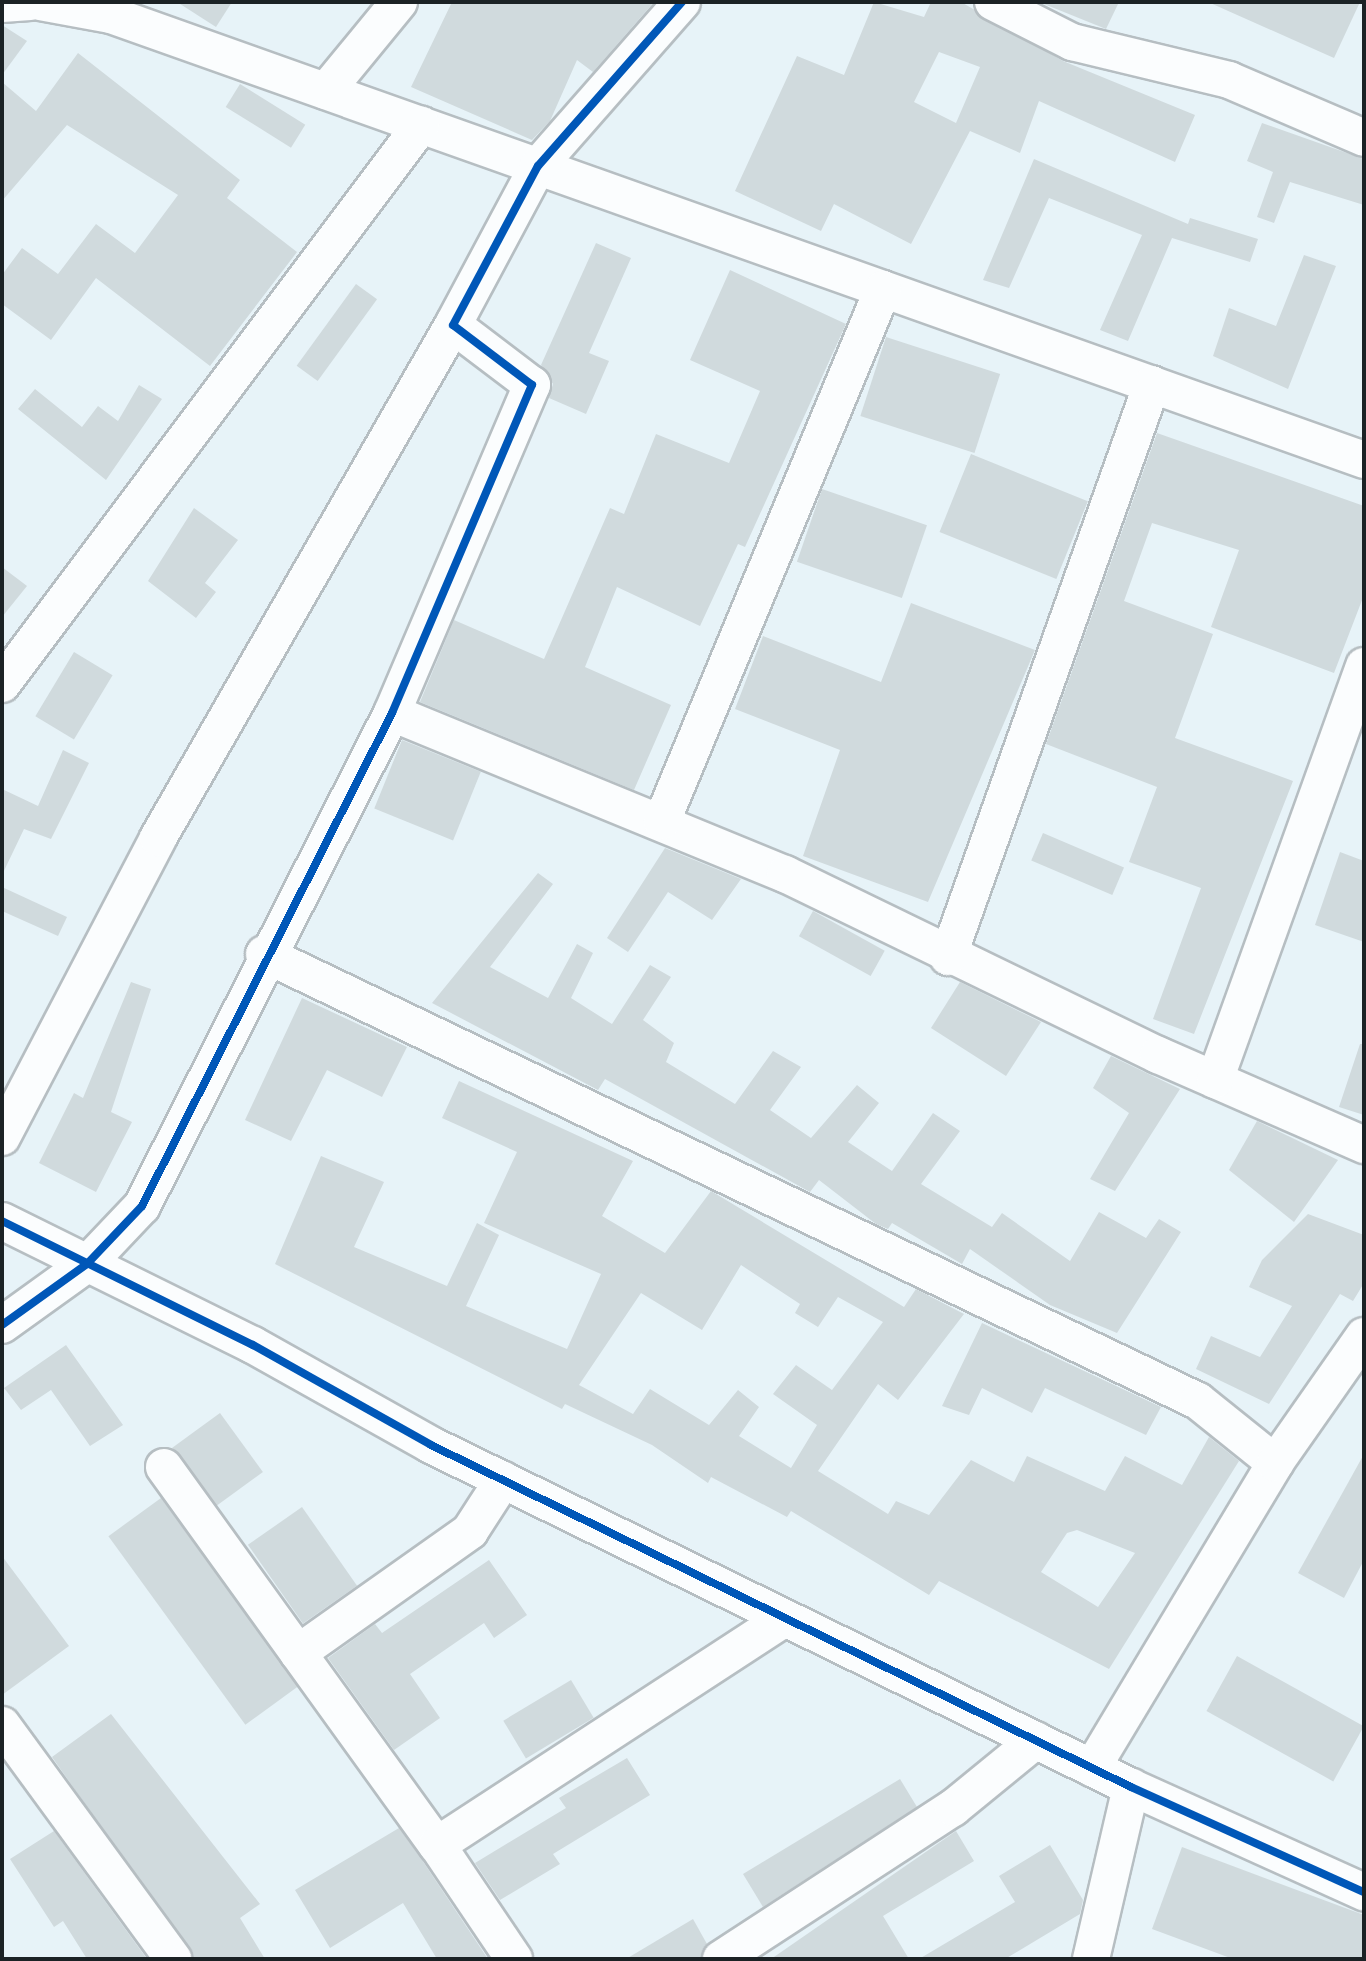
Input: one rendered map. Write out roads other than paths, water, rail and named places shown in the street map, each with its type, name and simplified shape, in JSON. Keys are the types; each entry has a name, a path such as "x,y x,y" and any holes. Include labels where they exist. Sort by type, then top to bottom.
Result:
{"street":[{"path":"2,4 30,2"},
{"path":"40,2 111,15 1364,460"},
{"path":"326,91 399,2"},
{"path":"2,1137 158,838 453,325 538,166 682,2"},
{"path":"993,2 1072,42 1229,80 1364,138"},
{"path":"2,684 14,642 421,125"},
{"path":"662,821 883,289"},
{"path":"2,1325 87,1264 142,1206 264,954 392,713 532,385 453,325"},
{"path":"948,957 1152,384"},
{"path":"1215,1080 1364,666"},
{"path":"392,713 662,821 948,957 1364,1145"},
{"path":"264,954 1198,1401 1275,1463"},
{"path":"2,1221 503,1480 1131,1787 1364,1892"},
{"path":"1092,1768 1275,1463 1364,1336"},
{"path":"164,1467 437,1845 514,1959"},
{"path":"298,1653 470,1531 503,1480"},
{"path":"437,1845 785,1618"},
{"path":"2,1725 173,1959"},
{"path":"721,1959 953,1808 1036,1740"},
{"path":"1092,1959 1131,1787"}]}
